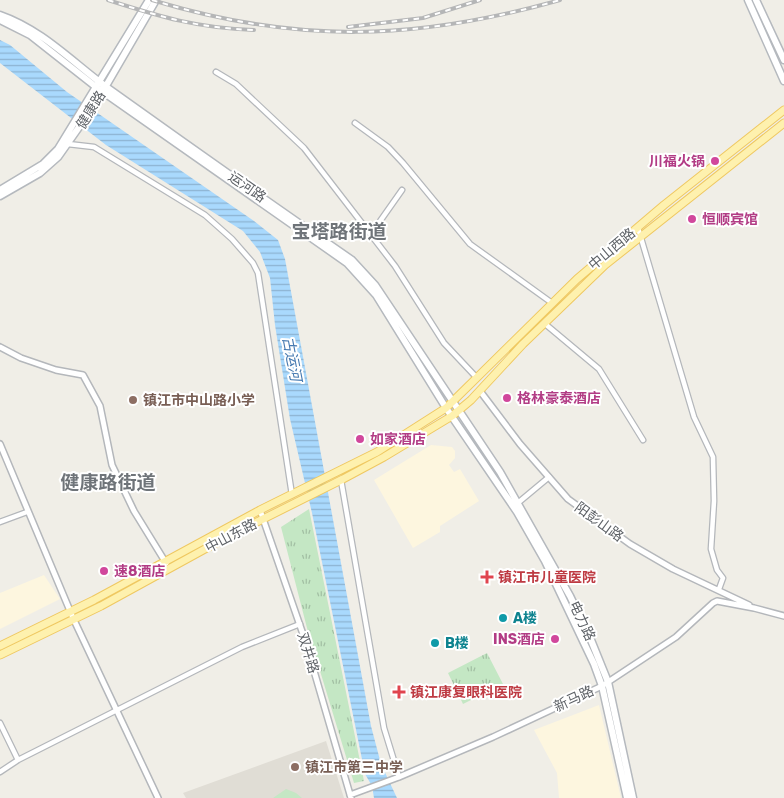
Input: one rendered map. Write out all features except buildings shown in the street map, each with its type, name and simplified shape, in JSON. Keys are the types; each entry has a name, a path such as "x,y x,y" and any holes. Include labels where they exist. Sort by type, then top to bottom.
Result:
{"main road":[{"name":"健康路","path":"0,196 40,173 58,157 68,144 70,136 98,84 149,0"},
{"name":"健康路","path":"0,190 43,164 70,136 96,103 156,0"},
{"path":"748,0 784,82"},
{"path":"756,0 784,60"},
{"name":"运河路","path":"0,15 29,27 43,36 104,89 347,263 376,295 452,416"},
{"name":"运河路","path":"0,20 30,35 98,84"},
{"name":"运河路","path":"104,89 352,260 376,285 458,410"},
{"name":"中山西路","path":"453,402 552,303 638,228 784,110"},
{"name":"中山西路","path":"458,410 480,391 544,323 605,265 784,123"},
{"name":"中山东路","path":"0,646 166,562 260,510 334,475 379,451 453,402"},
{"name":"中山东路","path":"0,655 110,601 264,518 334,484 384,457 452,416 458,410"},
{"name":"电力路","path":"458,410 519,502 570,596 605,684 633,798"},
{"name":"电力路","path":"452,416 505,493 545,561 605,684 627,798"}],"street":[{"path":"216,72 236,84 304,148 395,266 444,343 478,378"},
{"path":"355,123 388,147 403,162 470,244 552,303"},
{"path":"68,144 94,148 205,215 232,239 253,263 258,274 292,495"},
{"path":"371,234 402,190"},
{"path":"638,228 642,236 694,417 713,458 714,501 710,548 717,570 723,578 719,589"},
{"path":"544,323 599,369 643,440"},
{"path":"0,347 21,358 56,370 83,376 100,406 112,465 134,511 166,562"},
{"name":"阳彭山路","path":"480,391 568,499 630,544 673,569 719,589 754,608"},
{"path":"0,444 73,618 158,798"},
{"path":"519,502 549,477"},
{"path":"341,480 384,728 399,777"},
{"name":"双井路","path":"260,510 300,624 350,796"},
{"path":"0,522 27,512"},
{"name":"新马路","path":"350,796 493,737 605,684 676,638 717,601 784,616"},
{"path":"0,772 18,760 242,646 300,624"},
{"path":"0,723 18,760"}],"shaded area":[{"path":"431,445 452,447 455,451 455,458 449,465 454,472 460,469 479,501 440,526 440,532 413,548 374,480"},
{"path":"44,575 60,599 0,629 0,593"},
{"path":"599,705 621,798 559,798 557,773 534,730"},
{"name":"镇江市第三中学","path":"326,741 344,798 186,798 183,793"}],"green space":[{"path":"309,509 364,781 354,783 307,628 281,527"},
{"path":"487,653 503,684 463,704 448,673"},
{"path":"286,789 296,793 302,798 273,798"}],"water":[{"name":"古运河","path":"0,40 10,45 67,92 254,221 278,240 285,259 371,726 381,764 397,798 374,798 372,786 365,774 312,513 290,419 275,325 270,278 260,252 243,231 106,145 0,63"}],"railway":[{"path":"108,0 180,21 215,27 254,30"},
{"path":"152,0 205,14 257,24 307,30 356,32 405,30 455,23 507,14 560,0"},
{"path":"348,27 423,18 480,0"}],"place":[{"name":"川福火锅","path":"715,161"},
{"name":"恒顺宾馆","path":"692,219"},
{"name":"格林豪泰酒店","path":"507,398"},
{"name":"镇江市中山路小学","path":"133,400"},
{"name":"如家酒店","path":"360,439"},
{"name":"速8酒店","path":"104,571"},
{"name":"镇江市儿童医院","path":"487,577"},
{"name":"A楼","path":"503,618"},
{"name":"INS酒店","path":"555,639"},
{"name":"B楼","path":"435,643"},
{"name":"镇江康复眼科医院","path":"399,692"},
{"name":"镇江市第三中学","path":"295,767"}],"district":[{"name":"宝塔路街道","path":"339,231"},
{"name":"健康路街道","path":"108,482"}]}
